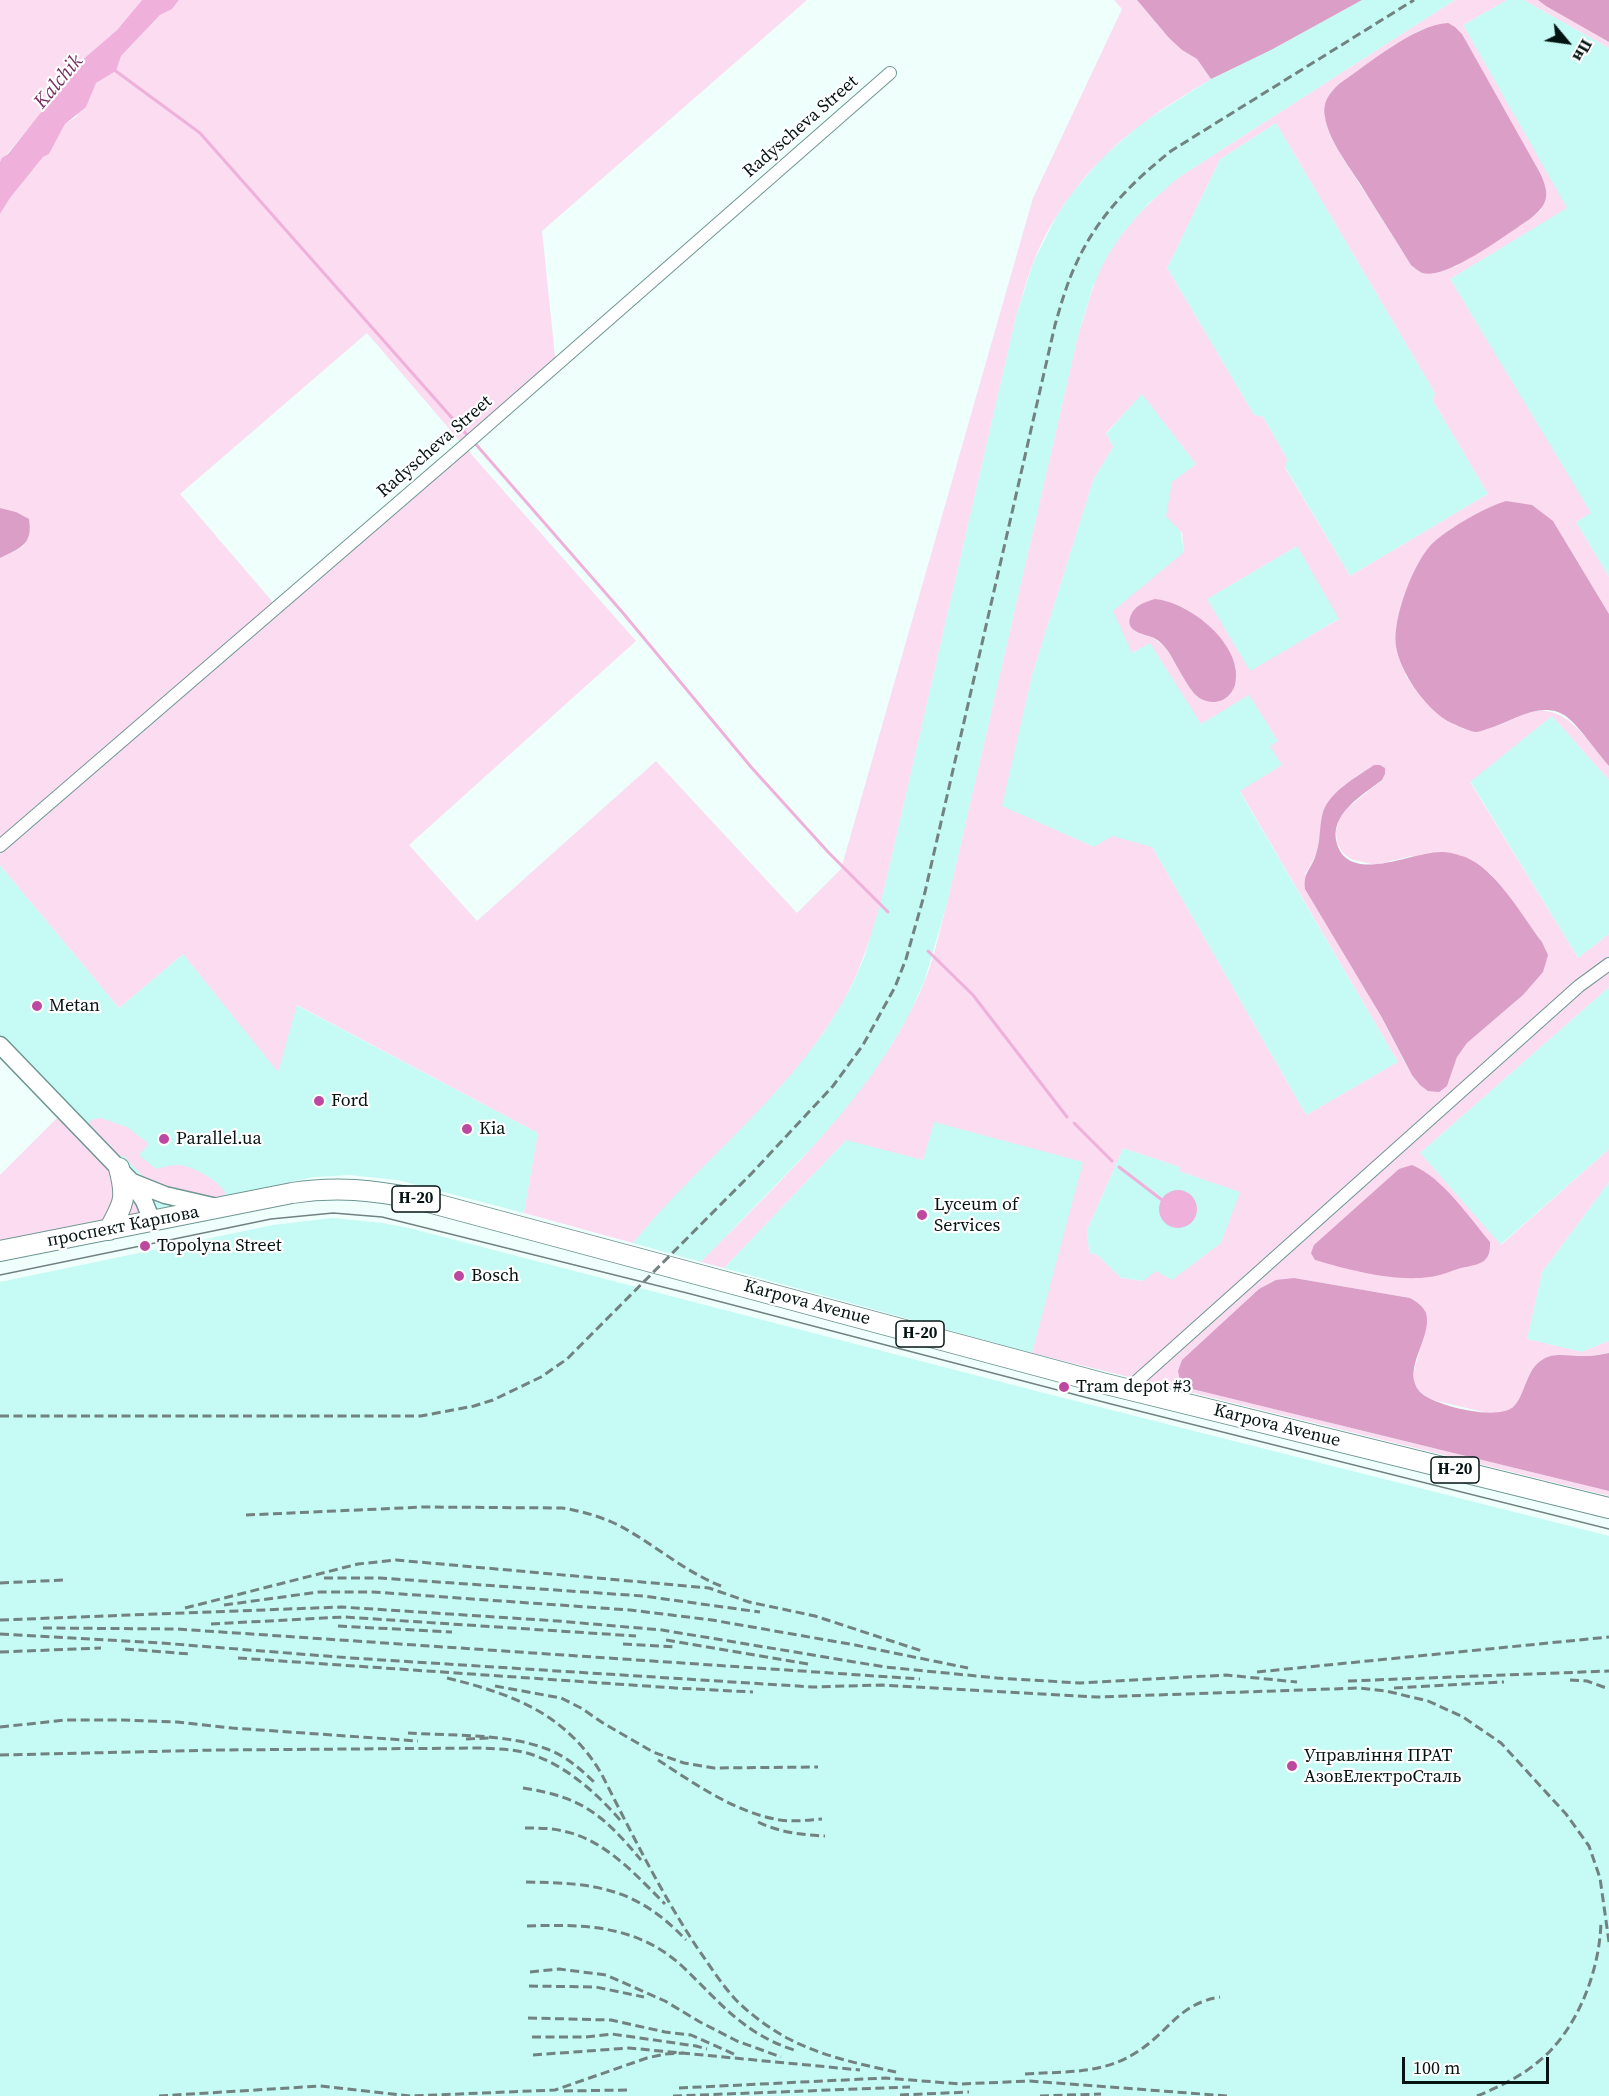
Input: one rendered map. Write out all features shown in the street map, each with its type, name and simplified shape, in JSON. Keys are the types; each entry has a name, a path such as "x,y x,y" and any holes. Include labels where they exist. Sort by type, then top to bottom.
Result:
{"main road":[{"path":"0,1045 124,1174 144,1201 152,1221"},
{"path":"124,1174 165,1196 221,1207"},
{"path":"109,1230 123,1203 124,1174"},
{"name":"Karpova Avenue","path":"247,1202 327,1189 371,1190 417,1199 1128,1389 1609,1508"},
{"name":"проспект Карпова","path":"0,1251 247,1202"}],"street":[{"name":"Radyscheva Street","path":"0,846 480,433 890,73"},
{"path":"1128,1389 1579,986 1609,964"}],"shaded area":[{"path":"0,0 142,0 117,30 81,61 76,72 0,162"},
{"path":"142,0 179,0 172,9 160,15 121,56 116,71 96,83 86,107 65,124 49,154 43,157 0,214 0,162 2,158 8,154 76,72 81,61 117,30"},
{"path":"179,0 807,0 542,231 556,366 464,446 636,641 409,845 477,921 656,761 797,913 841,869 1033,198 1122,9 1114,0 1137,0 1169,38 1182,50 1197,59 1211,79 1142,124 1092,169 1052,223 1033,263 1016,316 885,885 867,948 852,984 831,1021 779,1088 633,1243 524,1213 538,1133 297,1005 278,1072 183,954 119,1008 0,865 0,558 24,546 16,512 0,508 0,214 43,157 49,154 65,124 76,117 96,83 116,71 121,56 160,15 172,9","holes":["367,333 464,446 277,607 180,494"]},
{"path":"1137,0 1362,0 1271,50 1211,79 1197,59 1182,50 1169,38"},
{"path":"1362,0 1455,0 1181,176 1149,203 1123,233 1093,286 1079,332 948,900 924,982 908,1017 864,1087 825,1134 701,1262 633,1243 661,1209 781,1086 824,1032 851,987 864,958 885,885 1016,316 1033,263 1057,215 1071,194 1102,158 1142,123 1211,79 1271,50"},
{"path":"1455,0 1507,0 1463,25 1567,208 1450,279 1591,513 1576,522 1609,577 1609,614 1553,521 1396,645 1406,676 1424,700 1497,726 1528,713 1541,711 1554,713 1565,718 1584,735 1609,766 1609,780 1552,716 1470,782 1578,958 1609,934 1609,987 1420,1153 1501,1245 1609,1149 1609,1182 1542,1272 1527,1339 1582,1352 1609,1341 1609,1353 1587,1356 1554,1355 1506,1413 1492,1414 1433,1400 1421,1393 1414,1384 1414,1371 1425,1330 1420,1304 1410,1298 1294,1278 1259,1289 1183,1360 1178,1371 1180,1382 1188,1388 1609,1491 1609,1496 1032,1353 1083,1162 934,1122 923,1160 846,1140 724,1268 701,1262 826,1132 854,1098 881,1062 904,1024 924,983 948,900 1079,332 1089,299 1100,271 1118,240 1141,212 1181,176","holes":["1455,27 1462,34 1546,187 1541,210 1455,267 1411,264 1344,160 1328,128 1330,93 1339,84 1420,30","1276,123 1435,393 1433,401 1488,494 1350,576 1285,468 1287,459 1263,417 1254,415 1167,268 1220,159","1142,394 1196,464 1172,482 1166,516 1182,533 1184,552 1113,611 1132,653 1150,643 1201,724 1249,695 1278,741 1270,746 1282,765 1240,791 1398,1062 1306,1115 1152,847 1112,836 1094,847 1002,806 1032,675 1093,480 1113,447 1106,433","1297,546 1339,619 1250,671 1207,599","1178,605 1213,631 1226,648 1236,668 1197,697 1166,648 1152,637","1374,765 1385,768 1382,780 1345,810 1339,820 1336,831 1337,843 1343,853 1351,859 1375,865 1411,856 1490,873 1542,942 1548,955 1523,995 1467,1043 1457,1057 1447,1086 1412,1075 1305,874 1318,849 1325,808 1340,789","1123,1148 1180,1167 1179,1171 1240,1192 1221,1243 1172,1280 1156,1271 1143,1281 1121,1278 1097,1255 1089,1253 1087,1230"]},
{"path":"1507,0 1524,0 1609,48 1609,577 1576,522 1590,513 1450,279 1566,208 1463,25"},
{"path":"1524,0 1538,0 1609,42 1609,48"},
{"path":"1538,0 1609,0 1609,42 1546,6"},
{"path":"1448,23 1462,34 1540,173 1546,198 1541,208 1530,219 1477,254 1447,269 1434,273 1423,273 1411,265 1339,151 1330,133 1324,112 1329,95 1339,84 1406,38 1435,25"},
{"path":"1276,123 1435,393 1433,401 1488,494 1350,576 1285,467 1287,459 1263,417 1254,415 1167,268 1220,159"},
{"path":"1142,393 1196,464 1172,483 1184,552 1133,653 1150,642 1201,724 1249,694 1278,741 1282,765 1240,792 1398,1062 1306,1115 1152,847 1094,847 1001,806 1032,675 1093,480 1113,447 1106,434"},
{"path":"1506,501 1532,505 1553,521 1609,614 1609,766 1572,721 1557,712 1548,710 1528,713 1478,732 1452,723 1429,706 1414,688 1402,667 1396,646 1397,621 1406,590 1419,561 1435,541 1451,529"},
{"path":"0,508 16,512 29,519 30,528 24,544 0,558"},
{"path":"1297,546 1340,618 1250,672 1207,599"},
{"path":"1155,599 1184,608 1212,628 1223,641 1232,656 1236,670 1235,685 1225,699 1213,702 1198,697 1162,644 1132,628 1130,619 1136,607"},
{"path":"1552,716 1609,780 1609,934 1578,958 1470,781"},
{"path":"1374,765 1385,768 1382,780 1349,806 1338,823 1337,844 1344,856 1355,863 1369,864 1431,853 1445,852 1465,857 1476,863 1498,882 1542,942 1548,955 1543,972 1523,995 1467,1043 1457,1057 1447,1086 1439,1092 1428,1091 1412,1075 1381,1016 1305,889 1305,878 1318,849 1323,812 1327,804 1345,785"},
{"path":"0,865 119,1008 183,954 278,1071 296,1005 538,1133 524,1213 398,1180 349,1175 314,1177 155,1211 0,1045"},
{"path":"1609,987 1609,1149 1500,1245 1420,1153"},
{"path":"64,1111 155,1211 0,1244 0,1175"},
{"path":"101,1118 127,1127 149,1144 139,1155 156,1169 179,1165 192,1168 213,1180 226,1195 209,1199 188,1196 146,1180 124,1156 118,1156 90,1127 89,1123 93,1119"},
{"name":"Lyceum of Services","path":"934,1121 1084,1162 1032,1353 724,1268 847,1139 923,1160"},
{"path":"1123,1148 1180,1167 1179,1171 1241,1192 1221,1243 1171,1281 1121,1278 1097,1255 1089,1253 1087,1230"},
{"path":"1412,1165 1445,1188 1490,1242 1488,1255 1483,1262 1441,1275 1402,1278 1342,1268 1315,1260 1311,1253 1314,1245 1399,1169"},
{"path":"1609,1182 1609,1341 1582,1352 1527,1339 1542,1272"},
{"path":"1178,1190 1191,1196 1197,1209 1191,1222 1178,1228 1165,1222 1159,1209 1165,1196"},
{"path":"333,1218 409,1228 1036,1391 1609,1536 1609,2096 0,2096 0,1282 273,1225"},
{"path":"1294,1278 1410,1298 1419,1304 1426,1313 1427,1323 1413,1374 1415,1383 1420,1392 1427,1397 1452,1407 1495,1413 1507,1411 1518,1401 1537,1364 1547,1357 1609,1353 1609,1491 1188,1388 1180,1382 1178,1371 1182,1360 1259,1289 1276,1280"}],"waterway":[{"path":"113,69 200,133 468,436"},
{"path":"473,441 623,613 751,767 829,853 888,912"},
{"path":"928,951 973,995 1067,1117"},
{"path":"1074,1123 1112,1161"},
{"path":"1119,1167 1162,1200"}],"tram line":[{"path":"0,1275 271,1219 333,1213 382,1217 1609,1529"}],"railway":[{"path":"0,1416 421,1416 493,1400 541,1377 567,1359 752,1173 833,1086 863,1045 895,987 906,959 925,892 1055,325 1073,271 1094,231 1129,188 1171,151 1414,0"},
{"path":"246,1515 424,1507 562,1508 590,1514 616,1524 694,1573 721,1586"},
{"path":"185,1608 358,1564 396,1560 709,1588 749,1602 815,1616 922,1651"},
{"path":"324,1578 380,1578 643,1596 760,1612"},
{"path":"0,1583 64,1580"},
{"path":"224,1605 319,1592 373,1592 630,1610 712,1620 968,1668"},
{"path":"0,1620 341,1607 662,1630 885,1667 997,1678 1080,1683 1226,1675 1297,1682"},
{"path":"211,1624 344,1617 636,1636"},
{"path":"338,1626 452,1632"},
{"path":"43,1628 177,1629 920,1679"},
{"path":"0,1634 813,1687 882,1685 1098,1697 1360,1688 1386,1691 1428,1701 1463,1717 1501,1743 1566,1814 1589,1846 1600,1878 1609,1942"},
{"path":"1257,1672 1609,1637"},
{"path":"666,1640 808,1664"},
{"path":"623,1644 676,1647"},
{"path":"0,1652 101,1648"},
{"path":"125,1649 190,1654"},
{"path":"238,1658 753,1692"},
{"path":"1348,1681 1609,1671"},
{"path":"447,1678 493,1691 535,1709 571,1735 587,1752 601,1773 684,1928 721,1982 748,2011 780,2034 813,2050 896,2072"},
{"path":"1570,1680 1587,1681 1609,1689"},
{"path":"1394,1688 1504,1682"},
{"path":"495,1686 561,1698 653,1752 684,1763 714,1768 818,1767"},
{"path":"0,1727 66,1720 123,1720 177,1722 418,1741"},
{"path":"408,1733 496,1738 531,1744 561,1755 596,1784"},
{"path":"466,1739 490,1738"},
{"path":"0,1755 218,1750 482,1748 508,1750 537,1756 564,1770 589,1789 621,1821"},
{"path":"658,1760 686,1779 748,1811 785,1821 822,1819"},
{"path":"523,1788 561,1797 590,1810 615,1831 641,1860"},
{"path":"758,1822 790,1832 825,1836"},
{"path":"525,1828 562,1831 595,1843 620,1861 665,1904"},
{"path":"526,1882 573,1884 613,1892 649,1909 668,1922 686,1940"},
{"path":"1477,2096 1509,2081 1531,2067 1552,2049 1564,2034 1584,1999 1591,1979 1600,1940 1601,1921"},
{"path":"527,1926 589,1927 609,1930 647,1942 665,1952 682,1966 745,2025 760,2035 794,2050"},
{"path":"530,1972 559,1969 606,1975 665,2001 737,2041 781,2057"},
{"path":"529,1986 596,1987 644,1997"},
{"path":"1025,2074 1070,2072 1113,2064 1151,2042 1185,2011 1206,2000 1220,1997"},
{"path":"528,2018 611,2020 665,2032 691,2035 736,2055"},
{"path":"532,2037 585,2037 612,2034 707,2049"},
{"path":"533,2055 629,2048 860,2070"},
{"path":"159,2096 320,2086 410,2096 555,2090 647,2058 684,2053"},
{"path":"679,2088 885,2078 961,2084 1030,2081 1228,2096"},
{"path":"673,2096 910,2087"},
{"path":"564,2091 627,2090"},
{"path":"900,2095 969,2092"},
{"path":"1040,2096 1101,2094"}],"place":[{"name":"Metan","path":"37,1006"},
{"name":"Ford","path":"319,1101"},
{"name":"Kia","path":"467,1129"},
{"name":"Parallel.ua","path":"164,1139"},
{"name":"Lyceum of Services","path":"922,1215"},
{"name":"Topolyna Street","path":"145,1246"},
{"name":"Bosch","path":"459,1276"},
{"name":"Tram depot #3","path":"1064,1387"},
{"name":"Управління ПРАТ АзовЕлектроСталь","path":"1292,1766"}],"water label":[{"name":"Kalchik","path":"59,82"}]}
